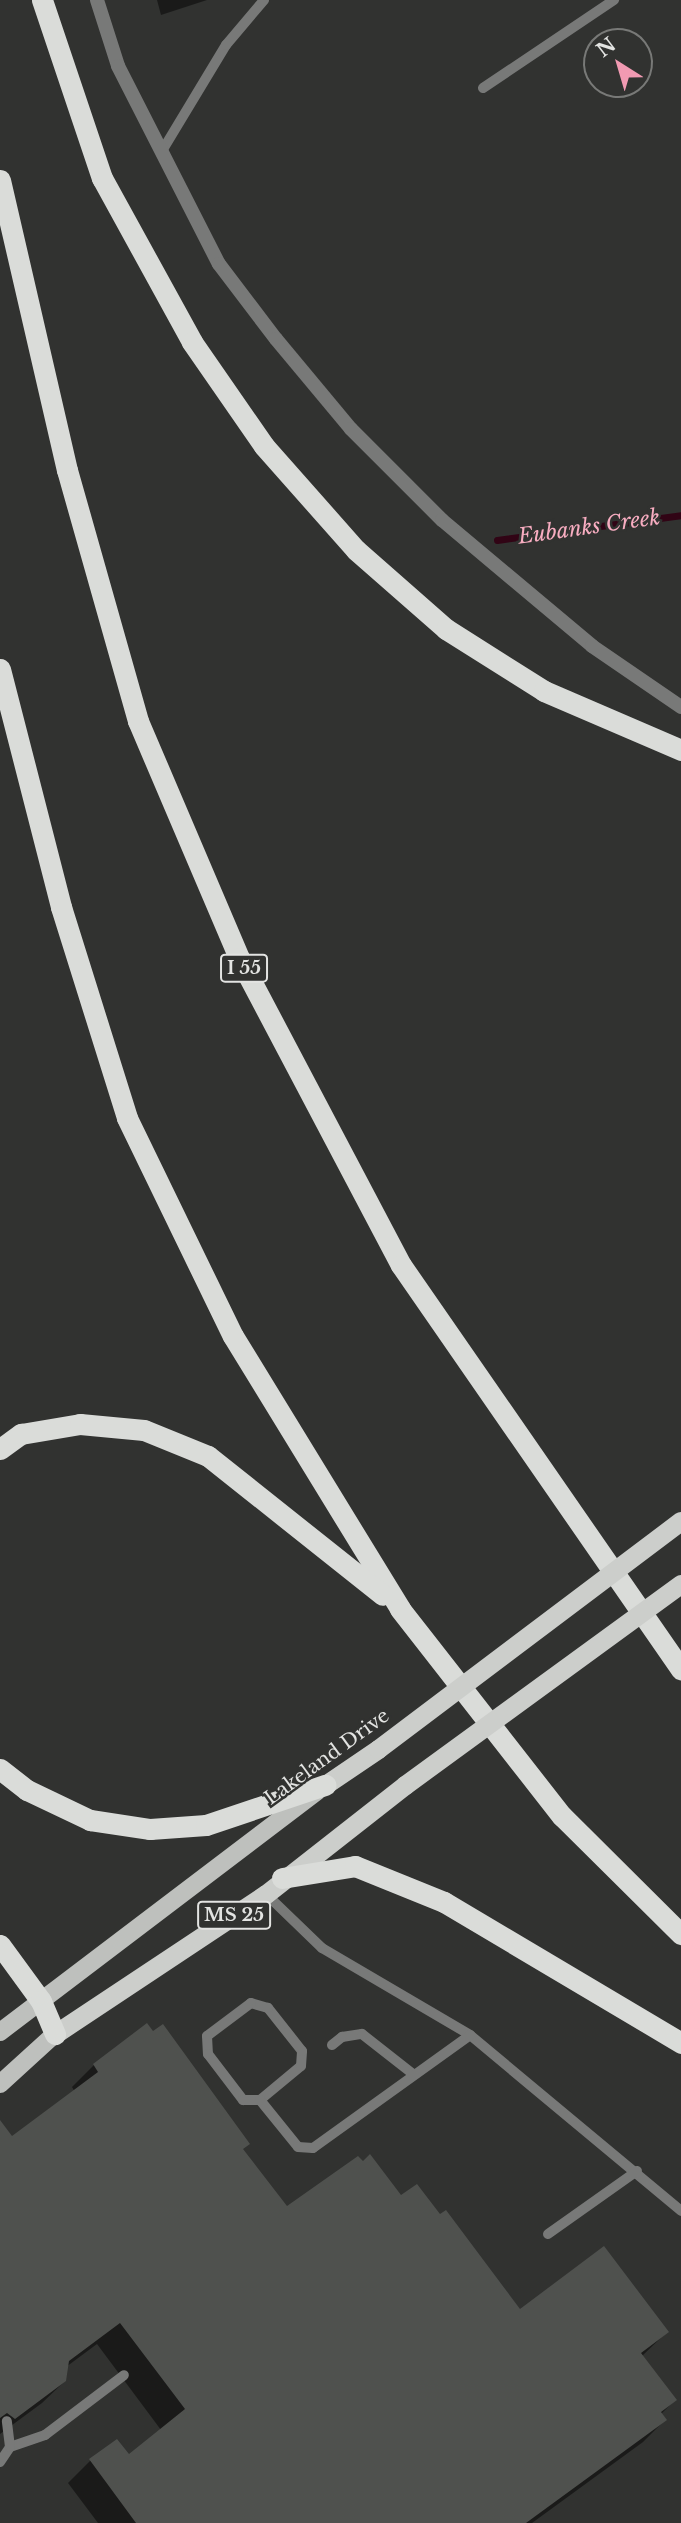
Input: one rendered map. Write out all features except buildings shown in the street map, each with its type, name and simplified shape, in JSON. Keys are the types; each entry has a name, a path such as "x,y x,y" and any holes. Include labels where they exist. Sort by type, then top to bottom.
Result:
{"highway":[{"path":"42,0 102,178 192,342 264,446 356,550 446,629 544,691 681,750"},
{"name":"I 55","path":"0,180 67,470 138,721 239,958 401,1265 681,1669"},
{"path":"0,670 61,907 127,1118 233,1336 400,1609 562,1816 681,1934"},
{"path":"0,1449 21,1434 80,1424 144,1430 208,1455 272,1503 400,1609"},
{"name":"Lakeland Drive","path":"326,1785 378,1749 681,1521"},
{"name":"MS 25","path":"55,2034 266,1894 282,1878 405,1784 681,1584"},
{"path":"0,1769 27,1790 90,1820 150,1829 206,1825 326,1785"},
{"path":"282,1878 355,1866 444,1902 681,2043"},
{"path":"0,1945 41,2001 55,2034"}],"main road":[{"name":"Lakeland Drive","path":"0,2032 326,1785"},
{"path":"0,2084 55,2034"}],"street":[{"path":"97,0 118,66 219,264 351,429 442,520 592,646 681,707"}],"lane":[{"path":"162,151 226,45 264,0"},
{"path":"483,88 614,0"},
{"path":"266,1894 322,1948 470,2035 637,2171 681,2211"},
{"path":"251,2003 268,2008 302,2051 301,2066 260,2100 243,2100 208,2054 207,2036 251,2003"},
{"path":"332,2045 342,2037 362,2035 413,2074"},
{"path":"260,2100 298,2147 313,2148 470,2035"},
{"path":"548,2234 637,2171"},
{"path":"0,2462 10,2447 45,2435 124,2375"},
{"path":"7,2421 10,2447"}],"waterway":[{"name":"Eubanks Creek","path":"497,540 681,515"}]}
